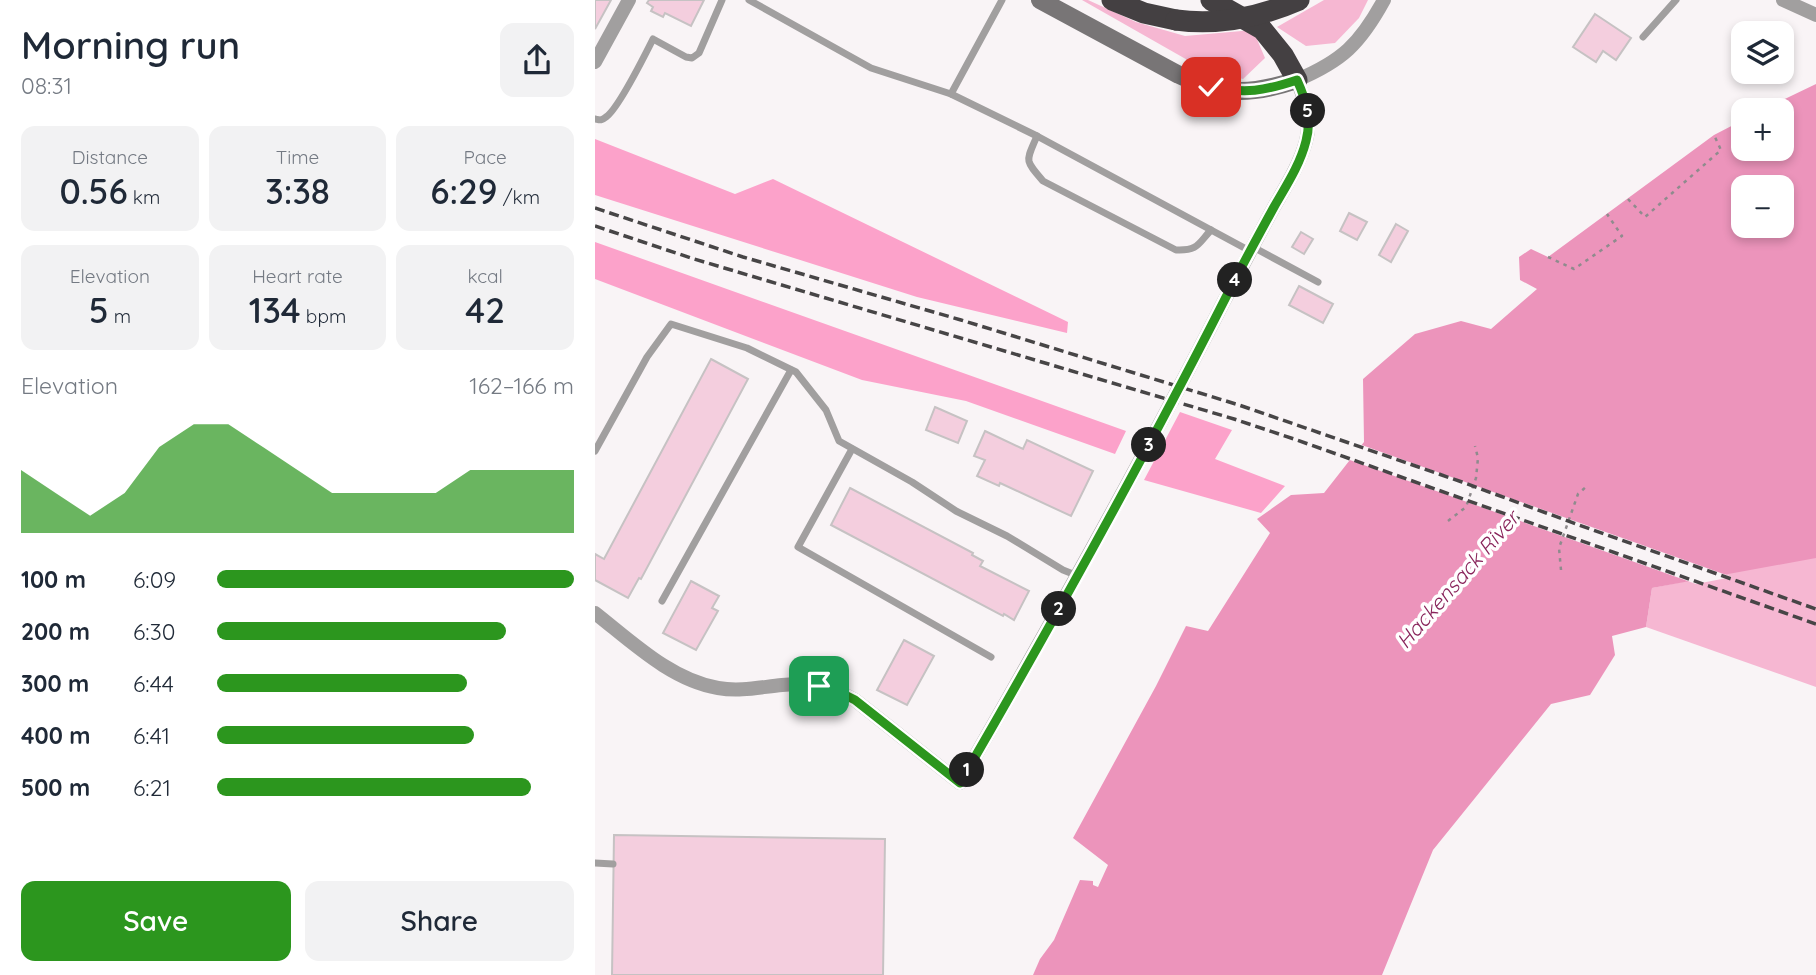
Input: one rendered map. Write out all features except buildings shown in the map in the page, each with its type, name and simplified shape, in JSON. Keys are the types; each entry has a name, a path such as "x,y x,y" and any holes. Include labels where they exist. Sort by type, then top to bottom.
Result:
{"highway":[{"path":"1112,0 1144,13 1208,23 1241,19 1299,0"},
{"path":"1211,0 1262,29 1283,55 1297,80"}],"street":[{"path":"595,62 629,0"},
{"path":"1040,0 1179,75 1221,89 1251,92 1297,80 1329,65 1363,36 1384,0"},
{"path":"1783,0 1816,15"},
{"path":"595,613 660,662 685,677 709,686 738,690 797,684 837,691 855,700 960,783 1160,426 1297,164 1308,127 1307,107 1297,80"}],"lane":[{"path":"595,119 608,117 653,39 686,57 692,58 698,53 722,0"},
{"path":"749,0 871,68 951,94 1037,135 1211,230 1318,282"},
{"path":"951,94 1002,0"},
{"path":"1643,37 1676,0"},
{"path":"1037,135 1028,159 1029,165 1043,181 1176,250 1194,248 1211,230"},
{"path":"595,451 647,357 671,324 747,348 796,372 826,410 839,441 912,482 955,511 1007,536 1063,570 1078,576"},
{"path":"662,601 791,370"},
{"path":"852,449 798,547 991,657"},
{"path":"595,863 613,864"}],"path":[{"path":"1627,199 1645,217 1721,150 1714,135"},
{"path":"1548,257 1574,269 1622,236 1607,214"},
{"path":"1448,521 1466,507 1476,478 1478,458 1475,446"},
{"path":"1561,570 1559,548 1578,494 1587,486"}],"shaded area":[{"path":"1082,0 1088,0 1136,22 1185,36 1253,30 1265,58 1243,79 1198,66"},
{"path":"1324,0 1368,0 1359,18 1335,43 1306,46 1277,27"},
{"path":"595,139 735,194 773,179 1068,322 1067,333 917,297 595,195"},
{"path":"595,242 1126,431 1115,454 966,401 862,380 595,279"},
{"path":"1180,412 1232,430 1215,459 1285,486 1261,513 1144,480"},
{"path":"1816,555 1816,687 1646,627 1652,588"}],"water":[{"name":"Hackensack River","path":"1816,84 1816,558 1652,588 1646,627 1612,636 1615,655 1590,695 1551,704 1433,850 1382,975 1033,975 1040,959 1054,940 1080,880 1093,881 1093,885 1098,887 1108,865 1073,838 1186,626 1208,631 1270,533 1257,519 1291,495 1324,493 1364,442 1363,379 1415,334 1461,321 1491,329 1537,289 1520,280 1519,257 1531,249 1548,257 1714,135 1731,126 1731,161 1794,161 1794,98 1787,98"}],"pier":[{"path":"1359,444 1732,577 1696,584 1347,459"}],"railway":[{"path":"595,208 743,257 1239,405 1816,609"},
{"path":"595,226 694,259 1234,419 1816,624"}],"route":[{"path":"819,686 855,700 960,783 1160,426 1302,155 1308,117 1297,80 1251,92 1211,87"}]}
